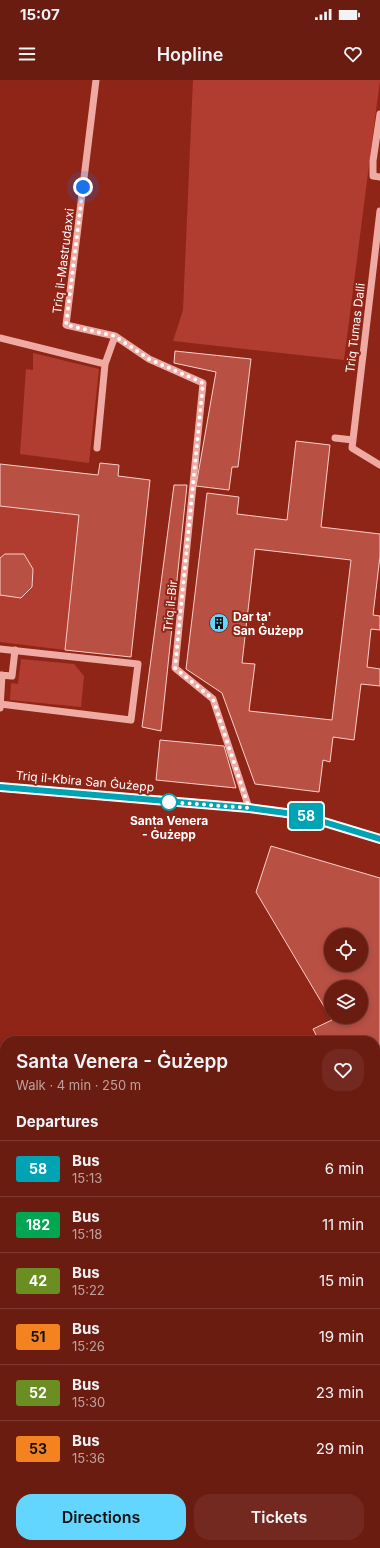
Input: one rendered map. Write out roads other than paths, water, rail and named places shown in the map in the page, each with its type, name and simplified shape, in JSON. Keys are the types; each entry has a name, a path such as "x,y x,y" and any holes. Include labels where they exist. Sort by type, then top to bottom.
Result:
{"main road":[{"name":"Triq il-Kbira San Ġużepp","path":"0,787 249,808 301,815 380,839"}],"street":[{"name":"Triq il-Mastrudaxxi","path":"96,80 66,325 115,336"},
{"path":"380,114 373,161 373,176 380,177"},
{"name":"Triq Tumas Dalli","path":"352,444 380,211"},
{"path":"97,448 105,364 115,336"},
{"name":"Triq il-Bir","path":"115,336 149,359 203,383 175,668 213,699 249,808"},
{"path":"0,338 105,364"},
{"path":"335,438 352,444 380,466"},
{"path":"0,649 138,664 132,720 0,704"},
{"path":"0,708 1,675 12,676 15,650"}],"place":[{"name":"Dar ta' San Ġużepp","path":"219,623"},
{"name":"Santa Venera - Ġużepp","path":"169,802"}]}
